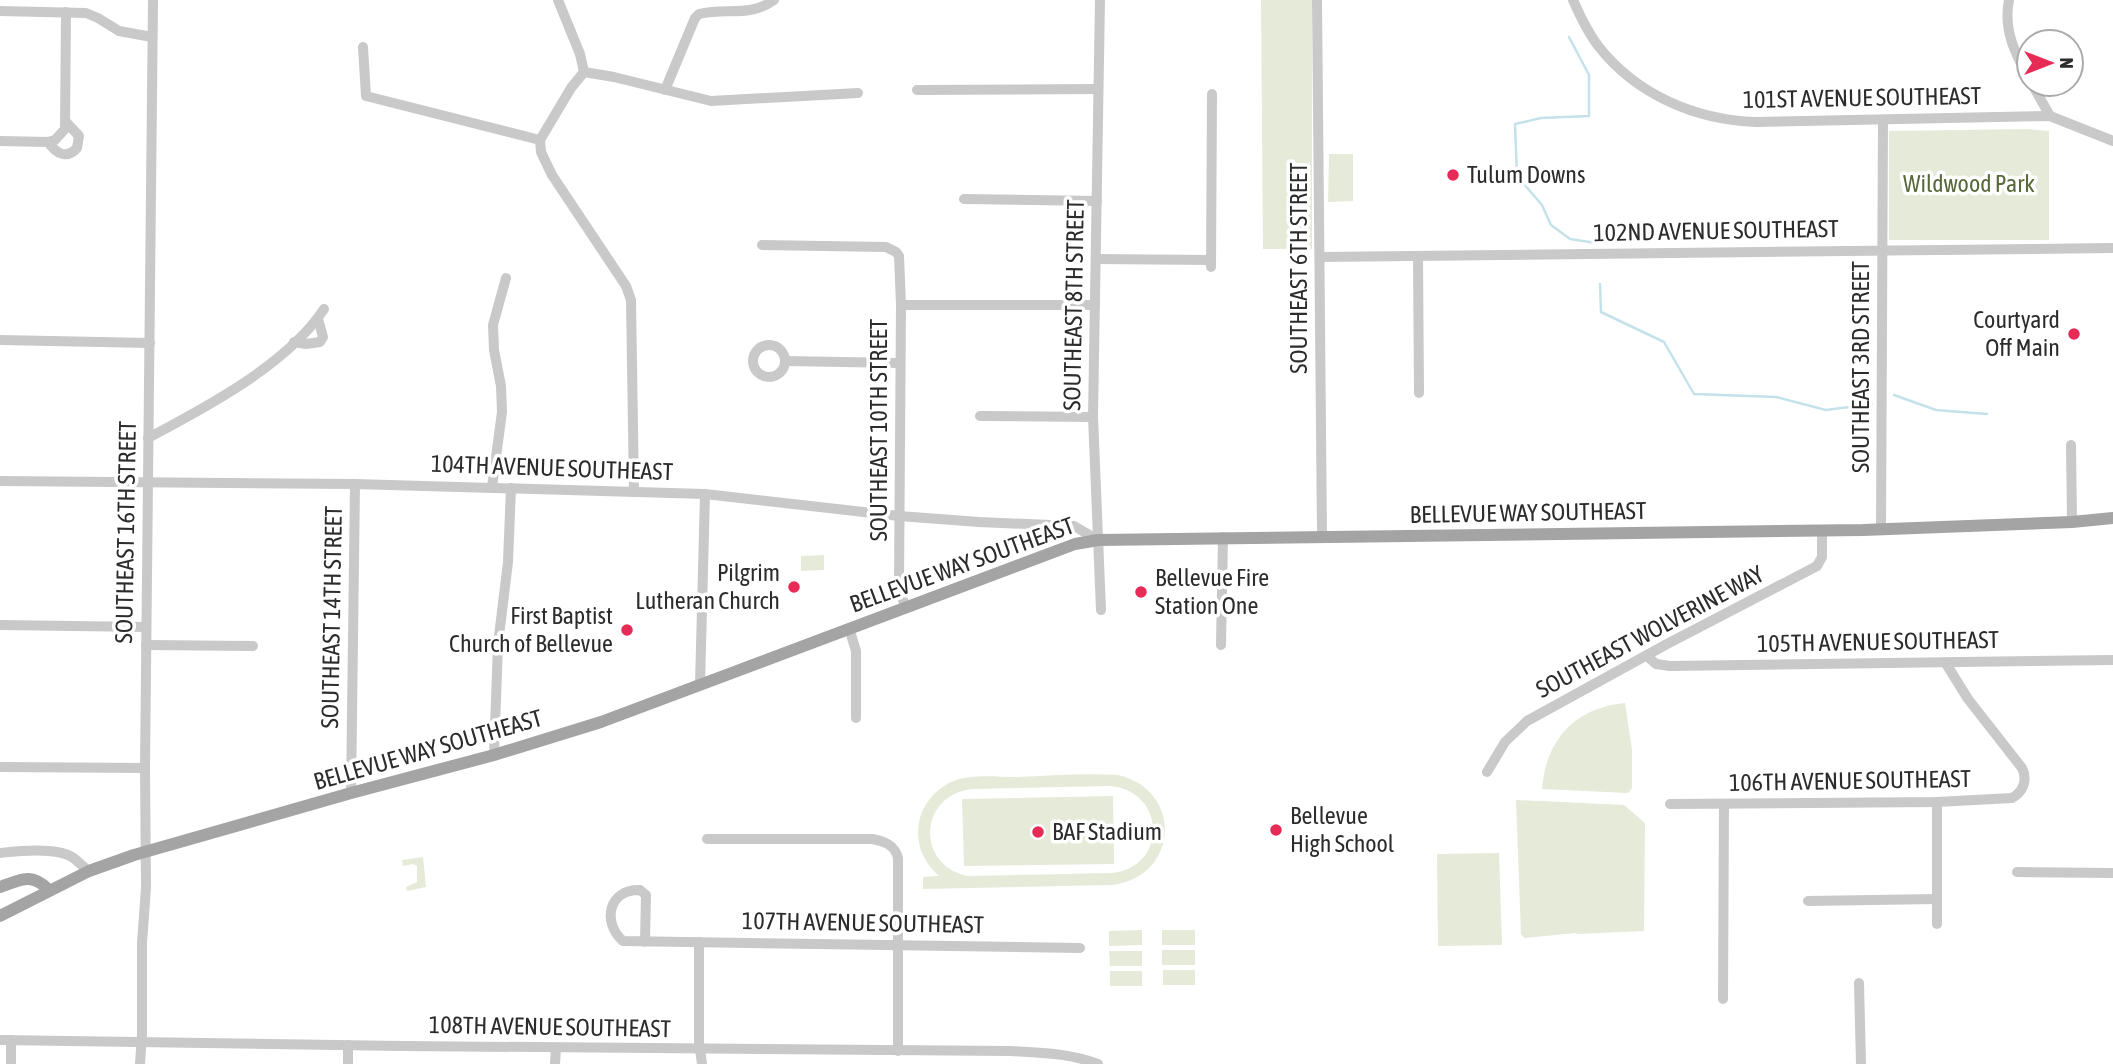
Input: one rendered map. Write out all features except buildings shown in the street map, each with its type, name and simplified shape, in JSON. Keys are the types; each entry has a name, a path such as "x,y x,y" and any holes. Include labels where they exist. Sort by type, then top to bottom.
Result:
{"main road":[{"name":"BELLEVUE WAY SOUTHEAST","path":"0,916 89,871 145,851 494,755 601,722 1075,544 1098,540 1223,537 1881,530 2113,518"},
{"path":"0,887 31,878 40,881 49,890"}],"street":[{"name":"SOUTHEAST 16TH STREET","path":"140,1064 146,888 153,0"},
{"path":"558,0 580,54 583,72 540,140 541,152 552,175 626,286 631,300 634,492"},
{"path":"665,90 699,14 750,11 760,9 774,0"},
{"name":"SOUTHEAST 8TH STREET","path":"1100,0 1093,417 1101,610"},
{"name":"SOUTHEAST 6TH STREET","path":"1317,0 1322,536"},
{"name":"101ST AVENUE SOUTHEAST","path":"1573,0 1598,46 1615,65 1664,100 1691,111 1738,122 2050,116 2113,141"},
{"path":"2009,0 2007,12 2015,52"},
{"path":"0,11 93,15 119,31 152,37"},
{"path":"0,141 55,141 65,129 66,12"},
{"path":"363,47 366,96 540,140"},
{"path":"583,72 614,77 701,100 858,93"},
{"path":"917,90 1098,89"},
{"path":"1096,259 1211,263 1212,94"},
{"path":"2040,98 2050,116"},
{"name":"SOUTHEAST 3RD STREET","path":"1881,530 1883,120"},
{"path":"48,142 59,154 74,152 79,144 79,136 65,121"},
{"path":"964,199 1097,201"},
{"name":"SOUTHEAST 10TH STREET","path":"762,245 886,247 897,251 901,262 899,583 906,608"},
{"name":"102ND AVENUE SOUTHEAST","path":"1320,257 2113,248"},
{"path":"1418,256 1419,393"},
{"path":"492,487 502,412 492,325 506,278"},
{"path":"901,305 1095,305"},
{"path":"148,438 206,407 276,360 318,319 324,309"},
{"path":"294,342 320,342 323,337 318,319"},
{"path":"0,340 150,343"},
{"path":"785,361 900,363"},
{"path":"980,416 1093,417"},
{"path":"2071,445 2072,522"},
{"name":"104TH AVENUE SOUTHEAST","path":"0,481 355,484 705,494 899,516 1074,527 1098,540"},
{"name":"SOUTHEAST 14TH STREET","path":"351,793 355,484"},
{"path":"494,755 498,644 508,562 510,488"},
{"path":"699,685 705,494"},
{"name":"SOUTHEAST WOLVERINE WAY","path":"1487,772 1505,742 1527,721 1817,566 1822,557 1822,531"},
{"path":"1221,645 1223,537"},
{"path":"0,625 146,627"},
{"path":"849,628 856,650 856,718"},
{"path":"146,645 253,646"},
{"name":"105TH AVENUE SOUTHEAST","path":"1647,656 1656,664 1670,666 2113,660"},
{"name":"106TH AVENUE SOUTHEAST","path":"1670,804 1937,802 2006,800 2016,796 2024,785 2022,768 1968,699 1945,662"},
{"path":"0,767 145,768"},
{"path":"1937,802 1937,924"},
{"path":"1723,999 1724,804"},
{"path":"707,839 872,839 891,846 898,858 898,1051"},
{"path":"0,853 62,853 89,871"},
{"path":"2017,873 2113,873"},
{"name":"107TH AVENUE SOUTHEAST","path":"645,942 646,895 640,890 624,892 618,896 611,911 610,922 623,941 645,942 699,943 899,944 1080,948"},
{"path":"1808,901 1937,898"},
{"path":"699,943 702,1064"},
{"path":"1859,983 1861,1064"},
{"name":"108TH AVENUE SOUTHEAST","path":"0,1040 1059,1053 1098,1064"},
{"path":"11,1040 11,1064"},
{"path":"348,1045 348,1064"},
{"path":"555,1064 556,1048"}],"green space":[{"path":"1261,0 1312,0 1312,249 1263,249"},
{"name":"Wildwood Park","path":"1889,131 2049,131 2049,240 1889,240"},
{"path":"1329,154 1353,154 1353,201 1328,202"},
{"path":"824,555 824,570 801,571 801,556"},
{"path":"1625,703 1632,750 1632,788 1628,793 1542,789 1550,755 1566,729 1592,712"},
{"path":"1118,775 1139,784 1154,798 1163,815 1165,833 1160,851 1150,867 1134,879 1111,885 923,889 923,877 939,876 922,852 918,838 919,823 927,803 943,787 956,780 978,776","holes":["1109,786 1128,791 1142,801 1150,814 1153,829 1151,844 1143,858 1130,868 1111,873 967,876 950,869 938,858 932,845 930,830 933,816 942,803 954,794 972,789"]},
{"path":"1113,796 1114,864 964,866 962,799"},
{"path":"1516,800 1624,805 1645,823 1644,931 1524,938 1521,934"},
{"path":"1499,853 1502,945 1438,946 1437,854"},
{"path":"423,857 426,887 407,891 406,887 417,882 417,866 403,866 402,860"},
{"path":"1142,930 1142,945 1109,946 1109,931"},
{"path":"1162,930 1195,930 1195,945 1162,945"},
{"path":"1162,950 1195,950 1195,965 1162,965"},
{"path":"1109,951 1142,951 1142,966 1110,966"},
{"path":"1163,970 1195,970 1195,985 1163,985"},
{"path":"1110,971 1142,971 1142,986 1110,986"}],"waterway":[{"path":"1569,37 1589,75 1589,116 1541,118 1515,124 1517,176 1542,205 1551,225 1570,239 1596,243"},
{"path":"1600,284 1601,312 1664,342 1694,394 1776,397 1826,410 1872,404"},
{"path":"1894,395 1936,410 1987,414"}],"place":[{"name":"Tulum Downs","path":"1453,175"},
{"name":"Courtyard Off Main","path":"2074,334"},
{"name":"Pilgrim Lutheran Church","path":"794,587"},
{"name":"Bellevue Fire Station One","path":"1141,592"},
{"name":"First Baptist Church of Bellevue","path":"627,630"},
{"name":"Bellevue High School","path":"1276,830"},
{"name":"BAF Stadium","path":"1038,832"}]}
